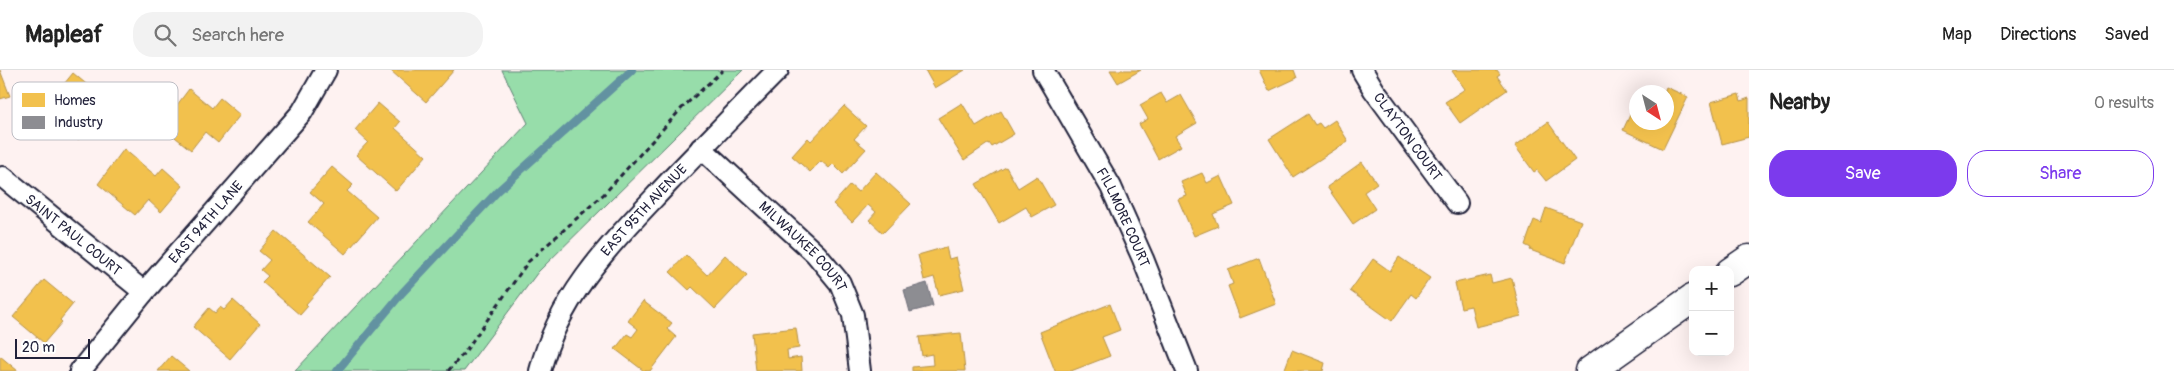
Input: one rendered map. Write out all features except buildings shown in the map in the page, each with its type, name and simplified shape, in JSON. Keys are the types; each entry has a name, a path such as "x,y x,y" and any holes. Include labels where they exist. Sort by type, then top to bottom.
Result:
{"main road":[{"path":"1734,269 1749,259"},
{"path":"1590,371 1689,301"}],"street":[{"name":"EAST 94TH LANE","path":"80,371 144,292 302,112 326,70"},
{"name":"EAST 95TH AVENUE","path":"540,371 559,317 573,295 631,223 778,70"},
{"name":"FILLMORE COURT","path":"1043,70 1110,187 1143,259 1187,371"},
{"name":"CLAYTON COURT","path":"1362,70 1374,90 1457,203"},
{"name":"MILWAUKEE COURT","path":"701,148 816,254 840,283 853,316 860,371"},
{"name":"SAINT PAUL COURT","path":"3,177 144,292"}],"path":[{"path":"448,371 464,353 528,262 604,194 682,108 723,70"}],"green space":[{"path":"502,70 743,70 538,272 464,371 295,371 528,123"}],"waterway":[{"path":"337,371 402,293 498,191 632,70"}]}
